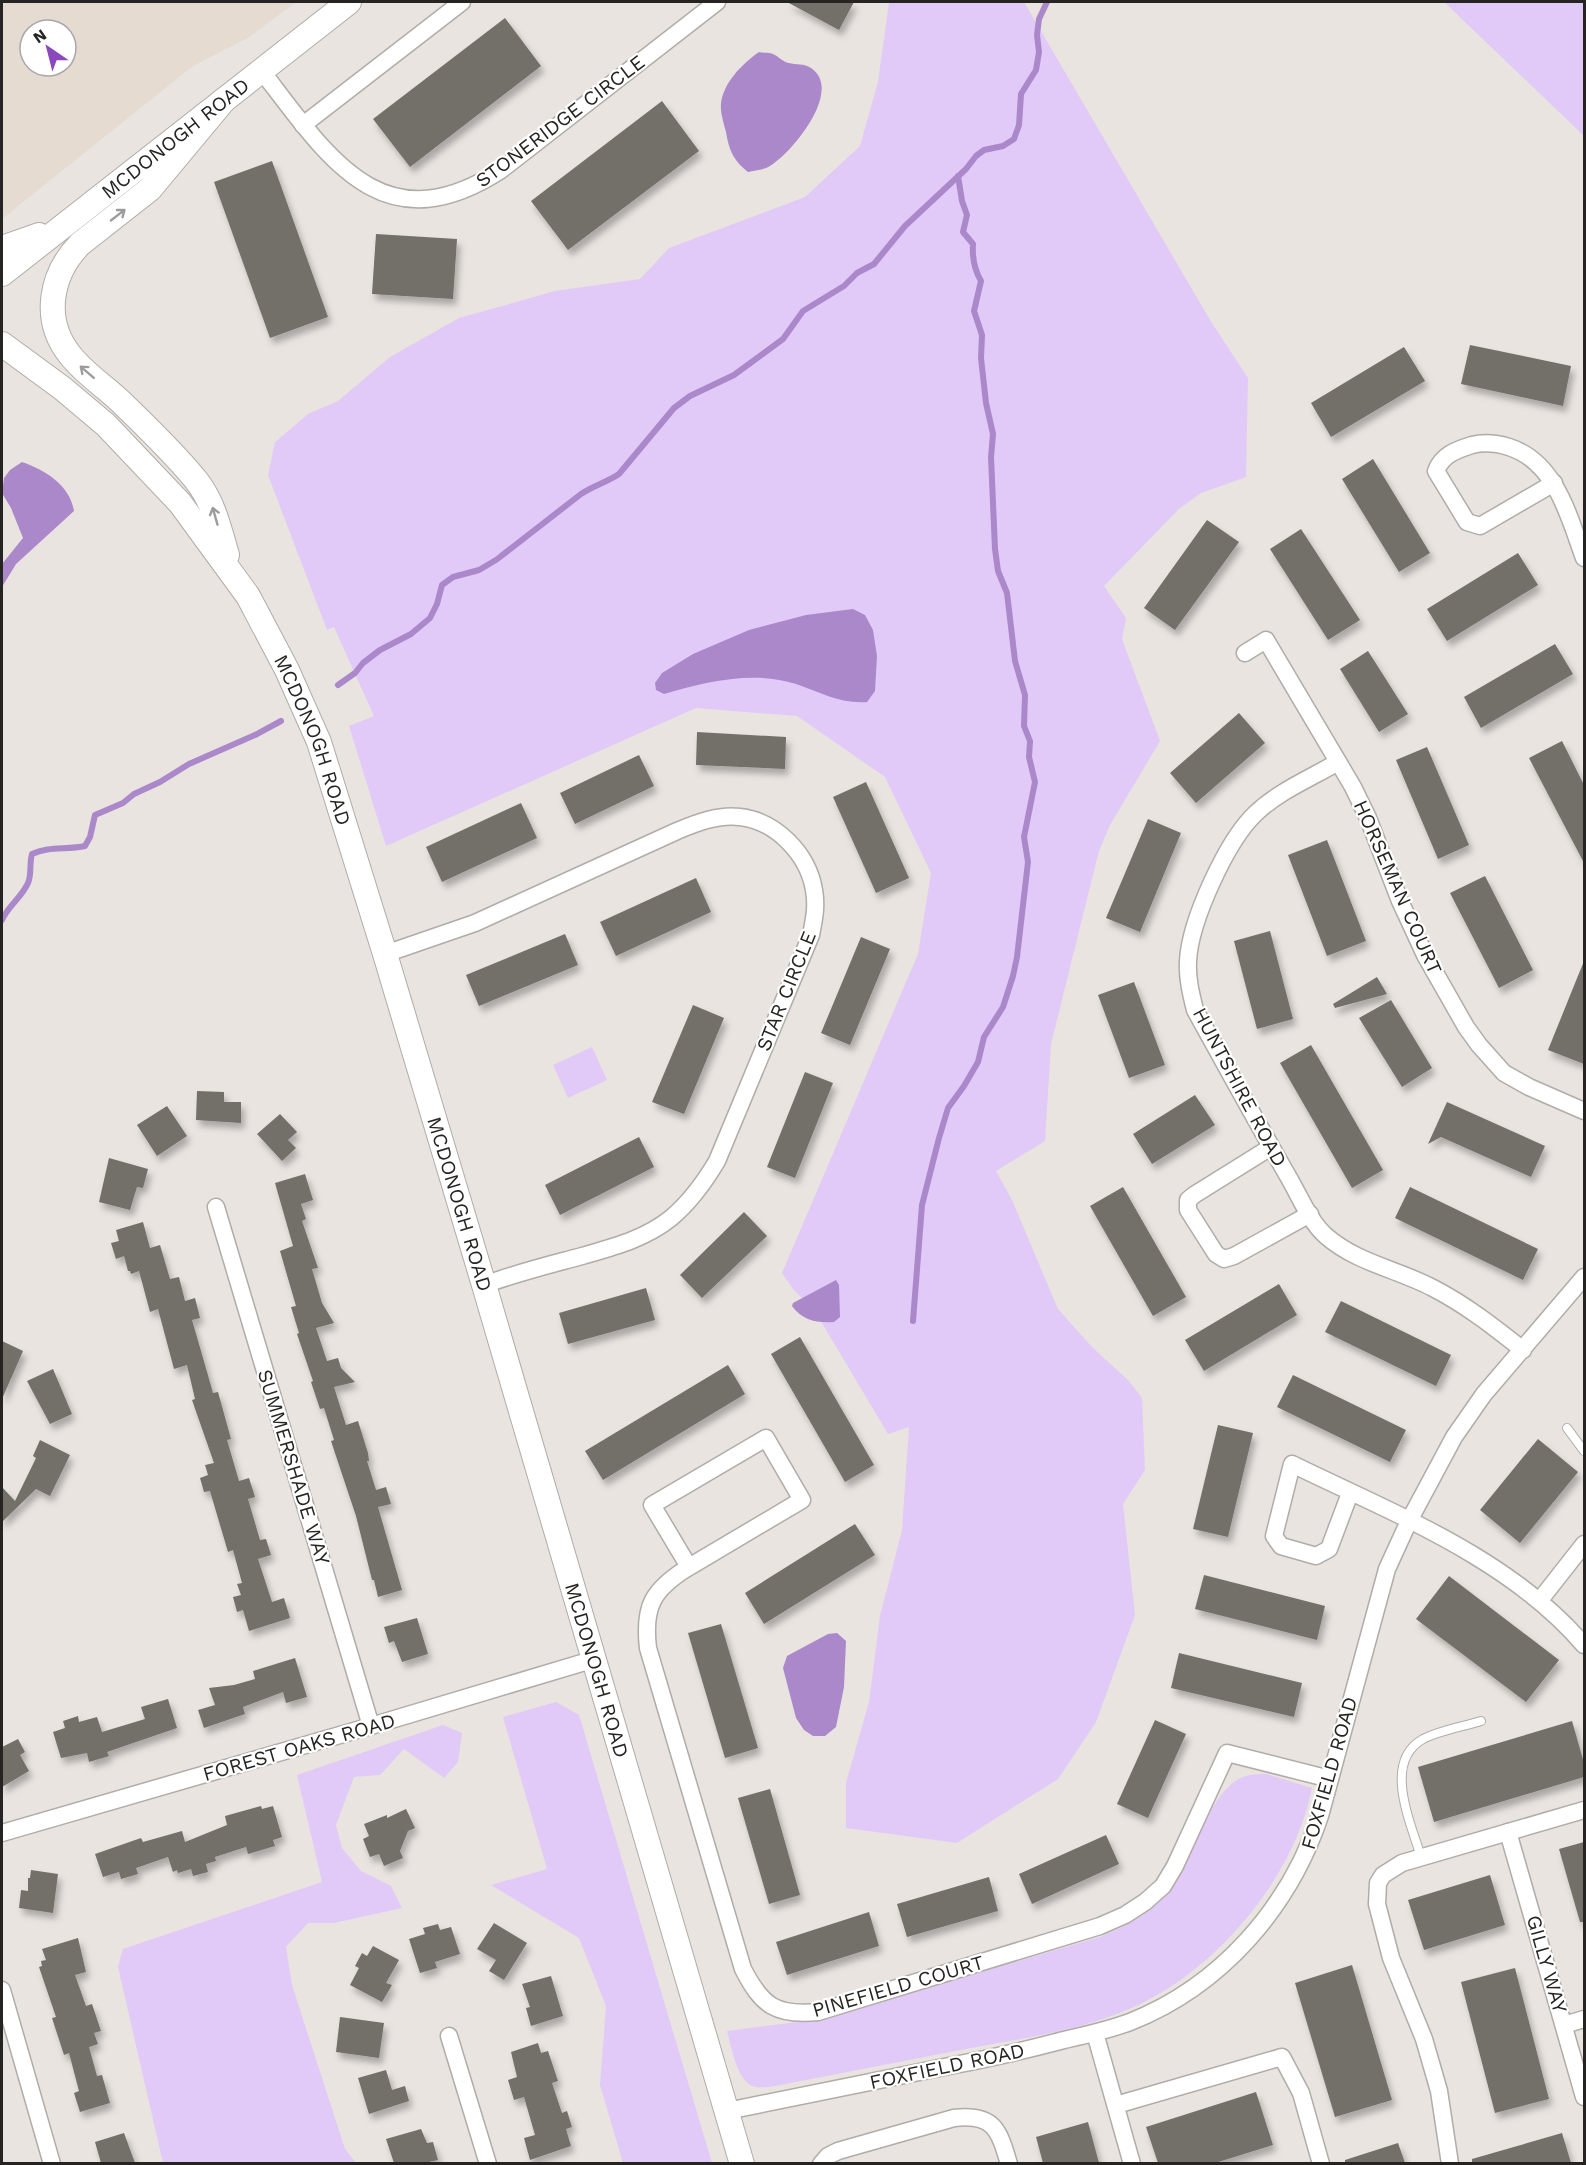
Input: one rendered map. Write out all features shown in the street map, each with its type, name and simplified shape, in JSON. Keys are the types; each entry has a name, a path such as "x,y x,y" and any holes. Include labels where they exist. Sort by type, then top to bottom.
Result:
{"main road":[{"name":"MCDONOGH ROAD","path":"2,274 349,2"},
{"path":"224,100 150,189 70,254 55,283 53,315 56,330 69,355 139,419 198,482 213,506 231,572"},
{"path":"2,248 59,228"},
{"name":"MCDONOGH ROAD","path":"2,344 62,388 106,425 180,503 248,596 287,670 319,742 484,1285 742,2163"}],"street":[{"path":"303,125 462,2"},
{"name":"STONERIDGE CIRCLE","path":"261,70 303,125 336,163 363,184 390,195 420,200 452,195 479,184 501,170 717,2"},
{"path":"1554,483 1480,526 1467,522 1436,471 1440,459 1465,447 1482,443 1500,444 1530,456 1554,483 1584,558"},
{"name":"HORSEMAN COURT","path":"1245,653 1266,640 1338,762 1368,818 1400,901 1425,955 1479,1045 1504,1073 1529,1088 1584,1111"},
{"name":"HUNTSHIRE ROAD","path":"1338,762 1276,797 1256,813 1227,850 1191,938 1188,978 1196,1010 1271,1148 1324,1234 1341,1248 1364,1260 1431,1287 1484,1319 1523,1350"},
{"name":"STAR CIRCLE","path":"385,954 475,923 677,831 717,818 739,816 758,821 777,831 791,844 810,875 816,911 811,935 717,1161 705,1182 688,1203 669,1220 625,1244 484,1285"},
{"path":"1271,1148 1194,1195 1188,1200 1188,1210 1216,1254 1224,1258 1234,1256 1310,1214"},
{"name":"SUMMERSHADE WAY","path":"216,1207 371,1726"},
{"name":"FOXFIELD ROAD","path":"727,2111 1006,2055 1095,2033 1129,2022 1188,1992 1214,1973 1241,1948 1262,1925 1296,1874 1311,1845 1387,1569 1409,1521 1454,1437 1484,1394 1584,1276"},
{"name":"PINEFIELD COURT","path":"689,1567 652,1505 766,1438 802,1500 669,1579 657,1591 648,1609 646,1629 648,1648 743,1970 753,1989 779,2011 796,2014 818,2013 1100,1926 1125,1916 1163,1886 1175,1866 1227,1753 1330,1779"},
{"path":"1350,1493 1329,1549 1316,1556 1281,1546 1274,1536 1292,1464 1451,1542 1540,1600 1570,1628 1584,1645"},
{"path":"1540,1600 1584,1544"},
{"name":"FOREST OAKS ROAD","path":"2,1833 595,1659"},
{"path":"1450,2163 1439,2091 1424,2039 1391,1958 1377,1904 1378,1883 1390,1868 1402,1863 1584,1810"},
{"name":"GILLY WAY","path":"1508,1832 1584,2097"},
{"path":"2,1990 52,2163"},
{"path":"1564,2025 1584,2019"},
{"path":"1095,2033 1132,2163"},
{"path":"449,2036 488,2163"},
{"path":"1116,2105 1282,2057 1301,2093 1321,2163"},
{"path":"821,2163 838,2151 968,2116 990,2122 998,2131 1009,2163"}],"lane":[{"path":"1567,1428 1584,1451"},
{"path":"1421,1857 1404,1797 1402,1765 1409,1750 1421,1741 1434,1734 1481,1722"}],"shaded area":[{"path":"2,2 296,2 248,38 193,66 2,219"},
{"path":"889,2 1024,2 1210,320 1248,378 1246,477 1201,493 1179,509 1104,586 1126,618 1122,639 1160,741 1110,825 1099,851 1051,1044 1045,1141 996,1171 1012,1200 1058,1309 1092,1347 1129,1381 1142,1398 1145,1470 1123,1504 1135,1615 1096,1722 1058,1779 957,1843 846,1828 846,1783 869,1702 880,1616 902,1530 909,1427 888,1434 816,1313 793,1289 782,1273 918,954 931,873 885,777 797,716 696,708 386,846 349,726 374,716 334,627 327,630 268,475 275,442 308,414 338,401 390,357 459,318 555,291 640,279 669,248 805,197 860,146 878,82"},
{"path":"1444,2 1584,2 1584,136"},
{"path":"759,52 771,53 787,62 811,68 820,78 822,91 811,120 790,148 770,166 748,172 735,159 730,149 721,104 729,81 746,62"},
{"path":"22,462 48,474 62,486 72,502 74,511 16,564 2,587 2,564 23,538 11,508 2,493 4,478 10,470"},
{"path":"853,609 865,615 873,630 877,656 875,691 867,702 839,699 796,684 763,678 729,679 664,694 656,690 655,683 662,673 693,654 749,630 806,615"},
{"path":"592,1047 607,1080 568,1098 553,1065"},
{"path":"836,1280 839,1285 840,1317 834,1322 811,1320 801,1315 792,1306 793,1303"},
{"path":"837,1633 846,1641 844,1687 836,1727 825,1736 813,1736 804,1730 796,1718 783,1668 787,1656 828,1634"},
{"path":"556,1702 579,1715 712,2163 623,2163 600,2085 606,2006 579,1938 491,1885 547,1869 503,1717"},
{"path":"443,1725 462,1733 458,1762 444,1778 404,1749 380,1775 354,1777 336,1825 342,1848 361,1871 391,1886 402,1908 334,1923 308,1923 286,1947 292,1985 345,2149 356,2163 163,2163 118,1967 123,1949 322,1882 297,1775"},
{"path":"1266,1774 1312,1788 1302,1823 1287,1857 1267,1891 1216,1951 1186,1976 1155,1996 1104,2019 1028,2038 770,2087 758,2087 744,2079 733,2055 727,2031 821,2019 1100,1937 1129,1924 1146,1913 1169,1891 1220,1796 1231,1784 1243,1777"}],"building":[{"path":"787,2 854,2 839,30"},
{"path":"505,18 541,66 410,167 373,119"},
{"path":"662,101 699,151 568,250 531,201"},
{"path":"272,161 328,317 270,338 214,182"},
{"path":"376,234 457,239 453,299 372,294"},
{"path":"1470,345 1571,366 1563,406 1461,384"},
{"path":"1404,347 1425,381 1331,437 1311,403"},
{"path":"1373,459 1430,553 1399,572 1342,479"},
{"path":"1207,520 1239,542 1175,630 1144,608"},
{"path":"1301,529 1360,620 1328,640 1270,549"},
{"path":"1518,553 1538,585 1447,641 1427,609"},
{"path":"1555,644 1573,674 1481,728 1464,697"},
{"path":"1368,651 1408,714 1379,732 1340,669"},
{"path":"1239,713 1265,743 1196,803 1170,773"},
{"path":"697,732 786,737 785,769 696,765"},
{"path":"1562,741 1584,785 1584,863 1529,758"},
{"path":"1427,747 1469,845 1438,859 1396,760"},
{"path":"639,755 654,786 575,824 560,793"},
{"path":"866,782 909,878 876,893 833,797"},
{"path":"521,803 537,838 442,882 426,847"},
{"path":"1148,819 1181,833 1140,932 1106,918"},
{"path":"1327,840 1366,941 1327,956 1288,855"},
{"path":"1485,876 1533,970 1499,988 1450,893"},
{"path":"696,878 711,912 616,956 600,922"},
{"path":"1270,931 1293,1019 1257,1029 1234,941"},
{"path":"565,934 578,965 479,1006 466,975"},
{"path":"861,937 890,949 850,1045 821,1033"},
{"path":"1584,961 1584,1064 1548,1050"},
{"path":"1377,977 1387,994 1335,1008 1333,1004"},
{"path":"1134,982 1165,1065 1129,1078 1098,995"},
{"path":"1391,1000 1432,1068 1402,1087 1359,1018"},
{"path":"693,1005 724,1018 684,1114 652,1102"},
{"path":"1311,1045 1383,1170 1352,1188 1280,1063"},
{"path":"805,1072 833,1083 795,1178 767,1167"},
{"path":"197,1091 224,1092 224,1102 241,1102 241,1123 196,1120"},
{"path":"1195,1095 1215,1125 1152,1164 1133,1134"},
{"path":"1447,1102 1545,1146 1531,1177 1441,1137 1428,1144"},
{"path":"167,1106 187,1136 157,1156 137,1125"},
{"path":"280,1114 297,1132 288,1140 296,1148 282,1161 257,1134"},
{"path":"639,1137 654,1167 560,1215 545,1185"},
{"path":"109,1158 148,1169 143,1188 137,1187 130,1210 99,1202"},
{"path":"305,1174 313,1200 301,1204 306,1219 302,1221 318,1268 312,1269 322,1303 334,1323 316,1328 327,1361 338,1358 341,1368 355,1382 334,1387 346,1425 358,1421 376,1490 386,1487 391,1504 378,1507 402,1590 378,1597 356,1516 331,1441 334,1440 324,1408 320,1409 297,1334 299,1333 291,1307 296,1306 280,1251 293,1246 275,1183"},
{"path":"1123,1187 1186,1297 1153,1316 1090,1206"},
{"path":"1410,1187 1538,1249 1523,1280 1395,1218"},
{"path":"744,1212 767,1236 702,1298 680,1275"},
{"path":"143,1222 150,1248 160,1245 170,1279 179,1277 185,1301 195,1298 200,1318 192,1320 213,1393 218,1392 231,1439 227,1440 239,1481 249,1478 255,1497 248,1499 260,1540 266,1539 271,1555 258,1559 272,1602 284,1598 290,1618 249,1631 243,1610 237,1612 233,1597 241,1595 237,1584 242,1583 233,1550 228,1552 210,1491 204,1492 200,1478 208,1475 205,1465 214,1463 192,1400 195,1399 187,1365 174,1369 158,1309 150,1312 139,1271 131,1274 128,1271 124,1256 116,1259 111,1243 119,1241 116,1230"},
{"path":"1279,1284 1297,1315 1204,1371 1185,1340"},
{"path":"646,1288 655,1320 568,1344 559,1313"},
{"path":"1341,1301 1451,1355 1436,1386 1325,1332"},
{"path":"800,1337 874,1465 845,1482 771,1354"},
{"path":"2,1341 23,1351 2,1399"},
{"path":"728,1365 745,1394 603,1480 585,1451"},
{"path":"53,1369 72,1414 50,1424 27,1381"},
{"path":"1293,1375 1406,1430 1390,1462 1277,1407"},
{"path":"1218,1425 1253,1433 1228,1537 1193,1529"},
{"path":"1538,1439 1578,1472 1520,1543 1480,1510"},
{"path":"40,1440 70,1455 50,1496 36,1489 2,1522 2,1487 15,1501 36,1458 33,1456"},
{"path":"855,1524 875,1555 764,1624 745,1593"},
{"path":"1204,1575 1325,1606 1317,1640 1195,1609"},
{"path":"1449,1576 1559,1660 1526,1702 1416,1619"},
{"path":"417,1618 428,1654 402,1662 394,1641 389,1643 384,1627"},
{"path":"721,1624 758,1748 725,1758 688,1633"},
{"path":"1179,1653 1302,1683 1294,1717 1171,1688"},
{"path":"295,1658 307,1697 286,1703 283,1692 243,1707 245,1714 204,1728 198,1710 215,1705 209,1688 234,1685 255,1679 253,1671"},
{"path":"168,1699 177,1728 107,1752 109,1756 89,1762 87,1753 61,1758 53,1732 65,1728 63,1721 78,1716 79,1722 97,1717 102,1732 145,1719 141,1707"},
{"path":"1155,1720 1186,1734 1148,1818 1117,1804"},
{"path":"1572,1721 1584,1763 1584,1777 1434,1822 1418,1767"},
{"path":"18,1739 25,1752 20,1755 29,1771 2,1787 2,1747"},
{"path":"770,1789 800,1895 769,1904 738,1798"},
{"path":"261,1806 262,1809 273,1806 282,1837 273,1840 275,1846 248,1854 246,1847 215,1857 216,1861 206,1864 208,1872 193,1876 191,1869 178,1873 177,1870 173,1872 168,1857 136,1868 138,1874 121,1879 119,1872 103,1877 95,1854 141,1838 143,1842 182,1831 185,1842 227,1825 225,1816"},
{"path":"406,1809 415,1828 408,1831 400,1851 403,1858 384,1866 379,1854 370,1857 363,1839 369,1836 364,1824 387,1815 387,1818"},
{"path":"1106,1835 1119,1864 1032,1904 1019,1874"},
{"path":"1584,1842 1584,1922 1580,1922 1559,1849"},
{"path":"31,1870 58,1874 53,1913 19,1908 21,1890 28,1891 28,1878 30,1878"},
{"path":"1490,1875 1505,1925 1424,1950 1408,1900"},
{"path":"989,1877 998,1911 907,1937 897,1904"},
{"path":"869,1912 879,1946 787,1975 776,1942"},
{"path":"494,1923 527,1943 504,1980 489,1971 496,1960 477,1949"},
{"path":"438,1924 440,1930 451,1927 460,1954 435,1962 437,1968 420,1973 409,1939 425,1934 423,1928"},
{"path":"78,1938 86,1972 75,1975 86,2006 92,2004 101,2031 94,2033 98,2044 89,2047 97,2076 102,2075 110,2103 80,2112 74,2093 79,2091 69,2053 64,2055 52,2018 56,2017 39,1967 42,1966 41,1961 46,1960 42,1949"},
{"path":"373,1946 399,1960 386,1983 392,1985 382,2002 350,1985 359,1968 355,1966 362,1953 367,1956"},
{"path":"1352,1965 1392,2100 1335,2117 1295,1983"},
{"path":"1515,1968 1549,2099 1495,2113 1461,1982"},
{"path":"551,1976 563,2016 531,2026 526,2008 530,2007 522,1984"},
{"path":"340,2017 384,2023 379,2058 336,2052"},
{"path":"538,2043 541,2053 548,2051 558,2081 552,2083 562,2113 567,2111 572,2127 566,2129 571,2146 530,2160 524,2138 535,2135 524,2097 514,2100 508,2080 517,2077 511,2052"},
{"path":"386,2070 392,2090 405,2086 409,2101 369,2114 358,2078"},
{"path":"1256,2092 1273,2145 1215,2163 1158,2163 1146,2127"},
{"path":"1088,2122 1099,2163 1043,2163 1036,2137"},
{"path":"421,2129 427,2143 433,2142 438,2160 424,2163 394,2163 386,2139"},
{"path":"124,2133 135,2163 101,2163 95,2142"},
{"path":"1562,2133 1571,2163 1472,2163 1472,2159"},
{"path":"1398,2143 1405,2163 1345,2163 1345,2160"}],"waterway":[{"path":"338,685 380,650 411,634 430,618 442,585 453,577 479,570 496,560 581,494 619,474 674,408 690,396 734,375 783,339 803,311 844,286 857,273 874,264 905,226 966,169 976,156 984,150 1003,146 1014,139 1019,125 1021,94 1036,70 1039,52 1037,35 1039,19 1047,2"},
{"path":"913,1321 922,1205 939,1138 948,1108 978,1062 984,1037 1003,1007 1013,976 1028,862 1024,837 1035,782 1029,757 1030,741 1024,726 1025,695 1015,661 1007,593 998,571 995,549 991,457 993,434 986,403 981,358 982,335 974,311 981,281 974,263 973,244 963,232 967,215 958,176"},
{"path":"2,920 28,883 32,854 44,850 85,846 90,837 95,815 123,803 134,794 160,782 189,764 281,721"}]}
